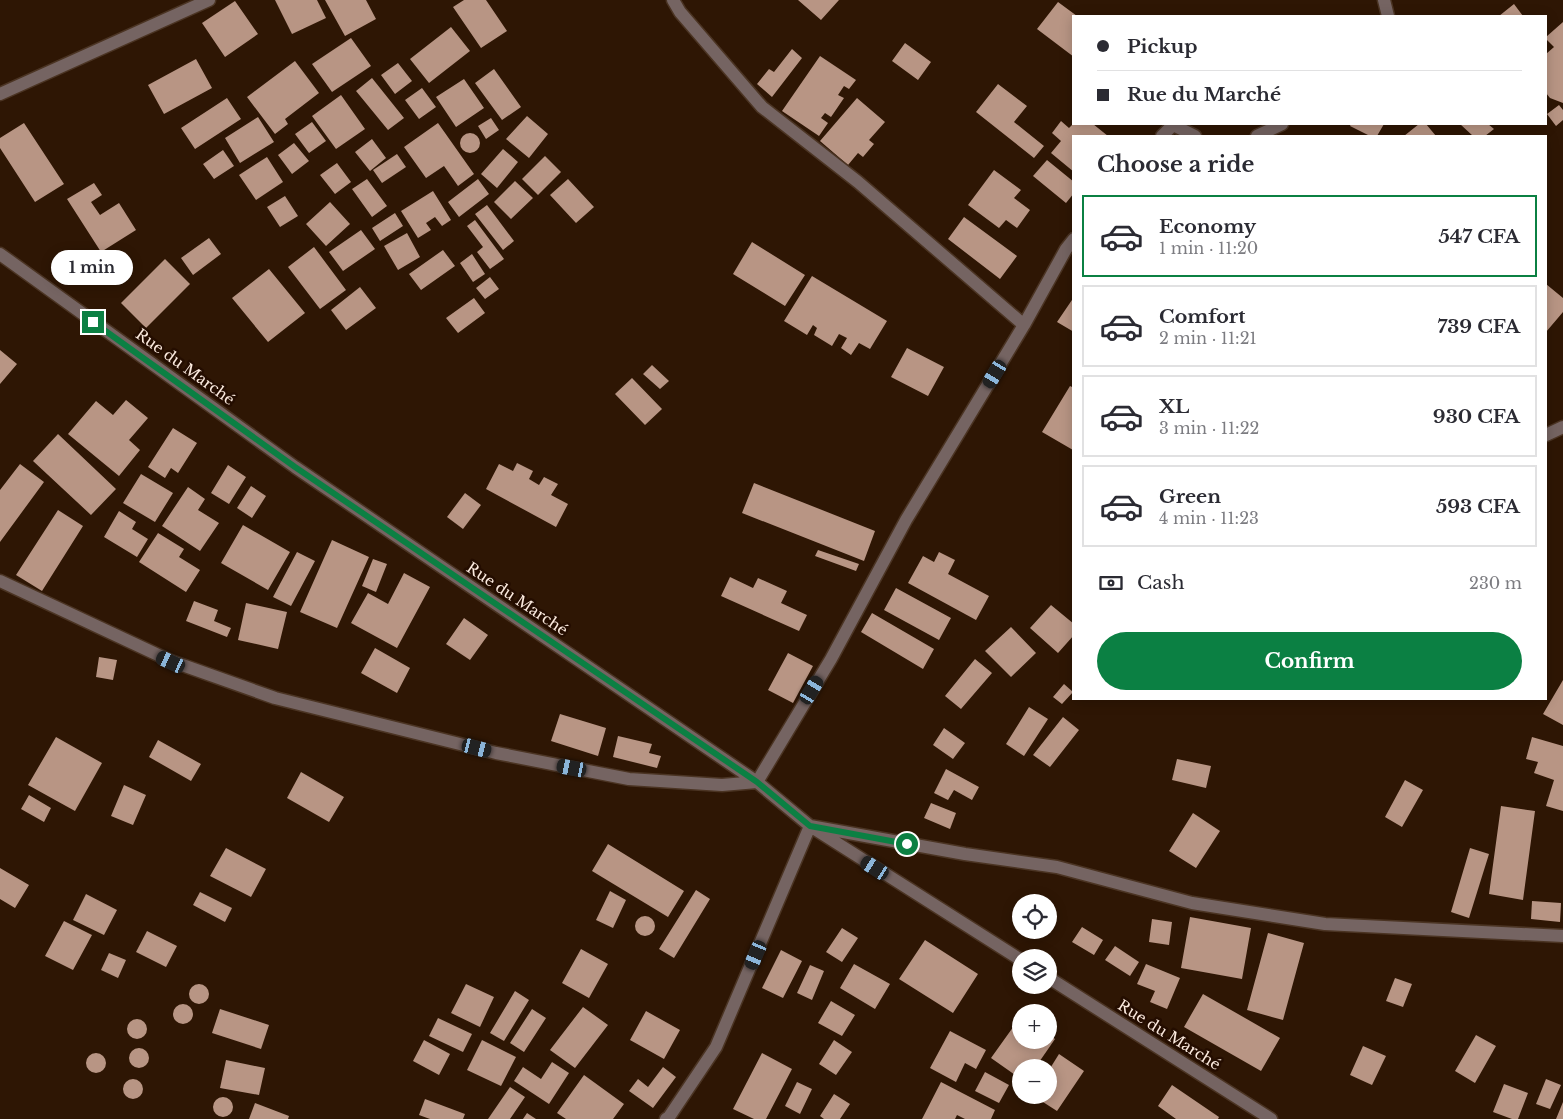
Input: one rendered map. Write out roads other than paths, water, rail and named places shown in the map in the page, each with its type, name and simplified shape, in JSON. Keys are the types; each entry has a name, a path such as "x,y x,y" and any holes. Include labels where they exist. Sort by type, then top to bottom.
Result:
{"street":[{"path":"0,94 209,0"},
{"path":"673,0 680,12 762,107 858,182 1024,325"},
{"path":"1384,0 1388,15"},
{"path":"1163,135 1172,125 1193,135"},
{"path":"1259,135 1280,125"},
{"path":"0,581 171,662 275,698 496,753 629,779 722,785 757,782 831,659 906,520 1024,325 1072,242"},
{"name":"Rue du Marché","path":"0,254 295,467 757,782 810,826 1012,954"},
{"path":"1547,435 1563,427"},
{"path":"666,1119 716,1047 810,826 965,854 1057,867 1192,903 1325,924 1563,936"},
{"name":"Rue du Marché","path":"1057,983 1271,1119"}]}
